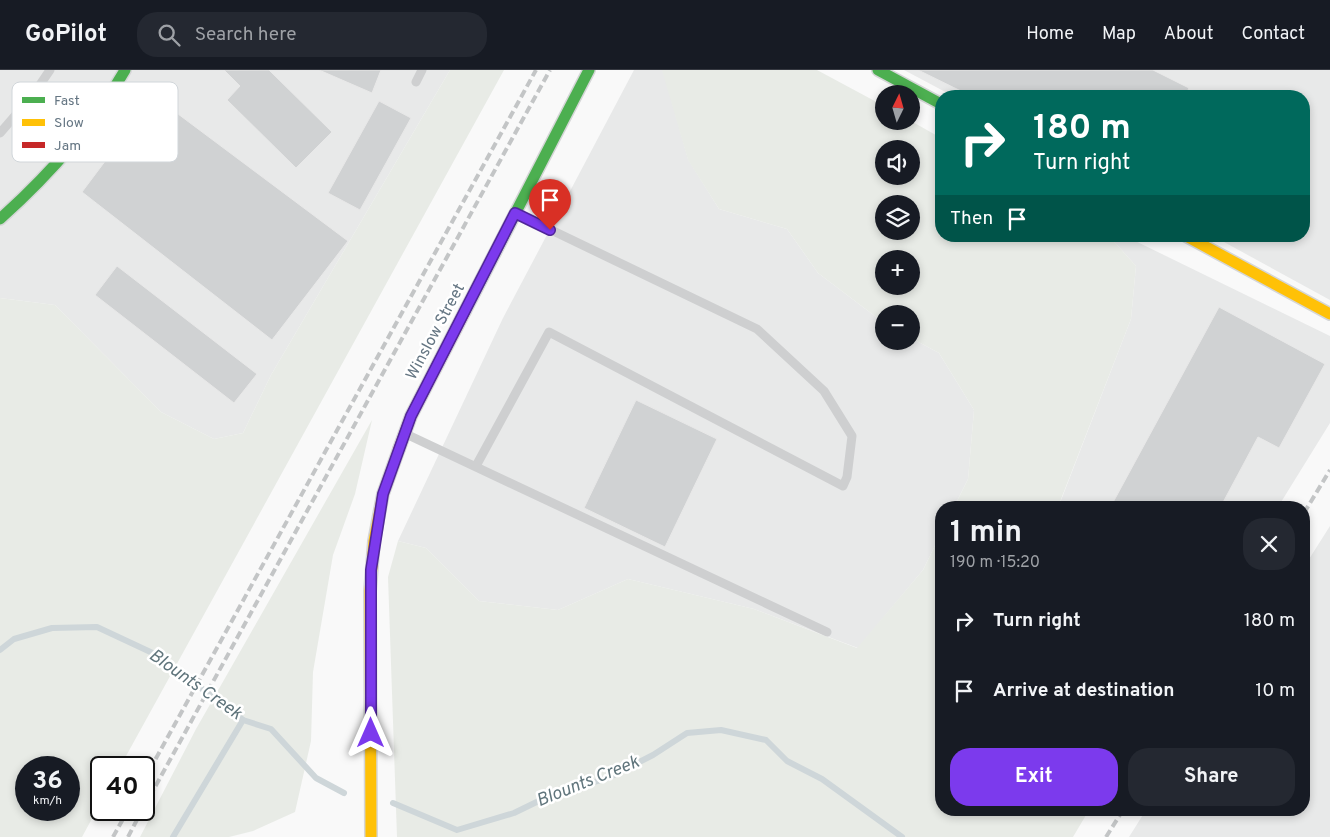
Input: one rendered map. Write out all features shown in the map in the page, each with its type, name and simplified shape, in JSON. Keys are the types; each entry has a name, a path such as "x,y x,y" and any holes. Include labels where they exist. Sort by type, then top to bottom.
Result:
{"street":[{"path":"117,82 125,70"},
{"name":"Winslow Street","path":"371,837 371,570 383,494 404,433 589,70"},
{"path":"878,70 935,101"},
{"path":"0,219 31,192 59,162"},
{"path":"1197,242 1330,314"}],"lane":[{"path":"42,82 50,70"},
{"path":"416,82 422,70"},
{"path":"0,132 12,118"},
{"path":"476,466 550,332 843,486 847,477 852,436 824,391 758,329 515,213"},
{"path":"404,433 827,632"}],"shaded area":[{"path":"0,70 450,70 271,375 243,433 214,439 161,412 55,305 0,298"},
{"path":"450,70 504,70 126,756 90,756 91,821 82,837 0,837 0,298 55,305 161,412 214,439 243,433 271,375"},
{"path":"634,70 663,70 688,159 719,209 787,229 818,273 875,316 875,350 920,350 920,343 939,353 974,410 968,479 957,501 935,501 935,545 923,570 858,648 754,609 628,579 558,610 479,601 426,548 398,541 503,318"},
{"path":"662,70 817,70 875,101 875,130 920,130 920,126 935,135 935,242 1114,242 1136,266 1131,319 1060,501 957,501 968,479 974,410 939,353 920,343 920,305 875,305 875,316 818,273 787,229 719,209 688,160"},
{"path":"904,70 1330,70 1330,300 1224,242 1310,242 1310,90 942,90"},
{"path":"1114,242 1137,242 1330,336 1330,423 1282,501 1061,501 1131,319 1136,266"},
{"path":"372,420 355,494 333,555 313,672 311,741 295,812 253,831 229,837 140,837 148,821 155,821 155,808 196,729"},
{"path":"1330,526 1330,837 1129,837 1142,816 1310,816 1310,558"},
{"path":"398,541 426,548 479,601 558,610 628,579 754,609 857,648 923,570 935,545 935,816 1085,816 1073,837 397,837 388,577"}],"building":[{"path":"224,70 269,70 332,132 296,168 227,100 240,86"},
{"path":"319,70 381,70 372,93"},
{"path":"918,70 1153,70 1189,88 1188,90 959,90"},
{"path":"379,101 411,118 360,210 328,193"},
{"path":"178,114 348,241 272,340 82,192 104,162 178,162"},
{"path":"117,266 257,374 234,403 95,295"},
{"path":"1219,307 1325,364 1279,448 1258,437 1224,501 1114,501"},
{"path":"636,400 717,439 665,547 584,508"}],"waterway":[{"name":"Blounts Creek","path":"0,650 14,639 52,628 97,627 159,656 243,720 271,729 316,778 344,793"},
{"path":"173,837 243,720"},
{"name":"Blounts Creek","path":"393,803 457,830 514,813 551,795 608,778 653,755 687,733 721,730 766,740 787,761 822,779 902,837"}],"railway":[{"path":"155,760 536,70"},
{"path":"155,787 550,70"},
{"path":"1310,503 1330,470"},
{"path":"1106,837 1119,816"},
{"path":"113,837 122,821"},
{"path":"128,837 136,821"}],"traffic: fast":[{"path":"118,82 125,70"},
{"path":"465,311 589,70"},
{"path":"878,70 935,101"},
{"path":"0,219 57,162"}],"traffic: slow":[{"path":"1197,242 1330,314"},
{"path":"371,837 370,591 374,541 383,494 399,449"}],"traffic: jam":[{"path":"399,449 411,416 465,311"}],"route":[{"path":"371,733 371,570 379,514 389,474 411,416 515,213 550,230"}]}
